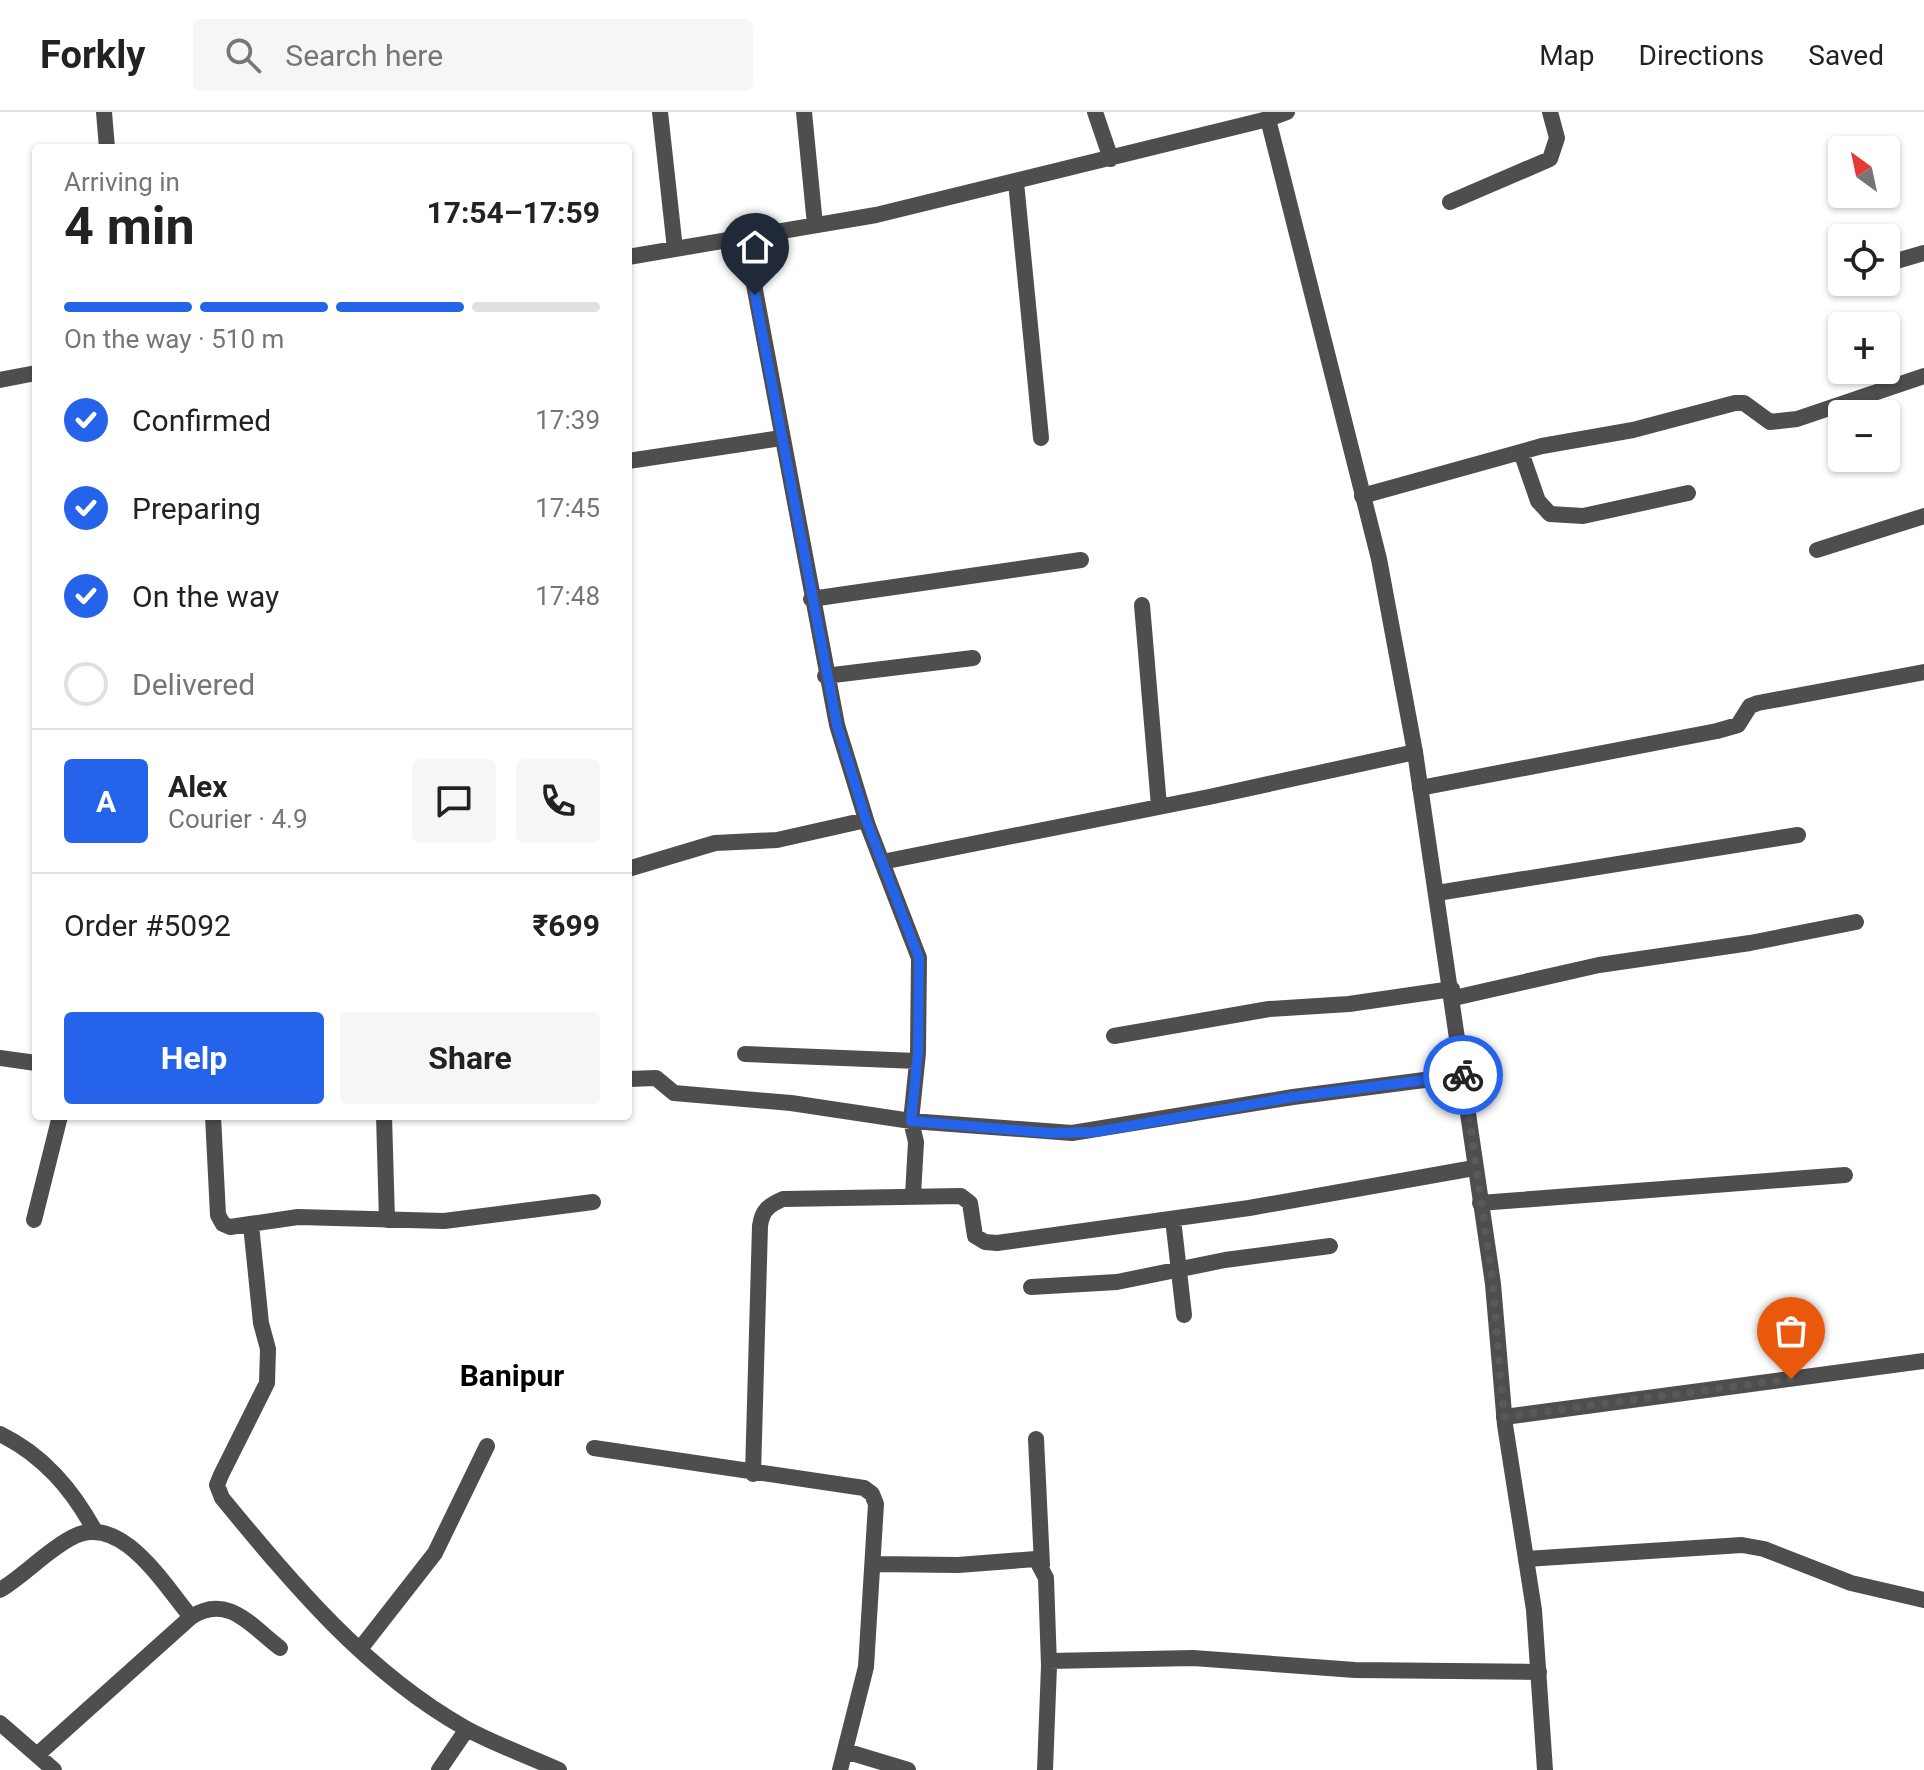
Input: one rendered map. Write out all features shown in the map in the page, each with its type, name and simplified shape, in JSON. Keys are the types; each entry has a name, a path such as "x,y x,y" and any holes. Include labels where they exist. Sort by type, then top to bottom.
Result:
{"street":[{"path":"104,112 107,144"},
{"path":"660,112 675,249"},
{"path":"804,112 815,225"},
{"path":"1095,112 1111,159"},
{"path":"632,256 815,225 1016,182 1268,119 1285,112"},
{"path":"1450,202 1550,159 1557,138 1550,112"},
{"path":"1268,119 1379,559 1415,752 1453,994 1474,1168 1493,1284 1504,1417 1526,1559 1539,1672 1545,1770"},
{"path":"1016,182 1041,438"},
{"path":"745,237 825,676 866,820 919,958 917,1061 911,1121 916,1142 913,1195"},
{"path":"1900,260 1924,253"},
{"path":"0,380 32,374"},
{"path":"1362,496 1521,452 1646,427 1735,403 1744,403 1770,422 1797,419 1924,376"},
{"path":"632,460 781,438"},
{"path":"1521,452 1538,501 1550,514 1583,516 1688,493"},
{"path":"1817,550 1924,516"},
{"path":"811,599 1081,560"},
{"path":"1142,605 1159,806"},
{"path":"825,676 973,658"},
{"path":"1420,788 1717,731 1738,725 1750,706 1758,703 1924,672"},
{"path":"882,862 1415,752"},
{"path":"632,868 715,843 777,840 866,820"},
{"path":"1437,893 1798,835"},
{"path":"1114,1036 1269,1009 1453,994 1599,965 1750,943 1856,922"},
{"path":"745,1054 917,1061"},
{"path":"0,1058 32,1062"},
{"path":"632,1079 656,1078 674,1093 791,1103 911,1121 1050,1133 1095,1132 1293,1097 1463,1075"},
{"path":"34,1220 59,1120"},
{"path":"213,1120 218,1215 223,1224 230,1227 298,1217 468,1219 593,1202"},
{"path":"384,1120 387,1220"},
{"path":"753,1474 754,1358 762,1214 770,1205 783,1199 961,1196 970,1203 975,1236 985,1242 1173,1219 1474,1168"},
{"path":"1480,1203 1845,1175"},
{"path":"1173,1219 1184,1315"},
{"path":"251,1225 261,1323 268,1349 267,1383 217,1485 222,1498 316,1609 418,1698 467,1729 559,1770"},
{"path":"1031,1287 1085,1286 1330,1246"},
{"path":"1504,1417 1924,1361"},
{"path":"0,1434 40,1458 69,1490 95,1531"},
{"path":"1036,1439 1049,1661 1045,1770"},
{"path":"360,1649 435,1553 487,1446"},
{"path":"594,1448 753,1474 864,1488 872,1494 876,1504 866,1667 840,1770"},
{"path":"0,1590 69,1539 95,1531 123,1541 191,1617"},
{"path":"1526,1559 1742,1545 1764,1549 1851,1583 1924,1600"},
{"path":"873,1564 958,1565 1022,1558 1036,1559 1042,1565"},
{"path":"37,1755 191,1617 218,1605 236,1614 280,1648"},
{"path":"1049,1661 1193,1658 1355,1670 1539,1672"},
{"path":"0,1723 54,1770"},
{"path":"439,1770 467,1729"},
{"path":"845,1751 908,1770"}],"way so far":[{"path":"1463,1075 1493,1284 1504,1417 1791,1379"}],"district":[{"name":"Banipur","path":"512,1375"}],"route":[{"path":"755,295 824,670 837,725 866,820 919,958 918,1053 911,1121 1050,1133 1095,1132 1293,1097 1463,1075"}]}
